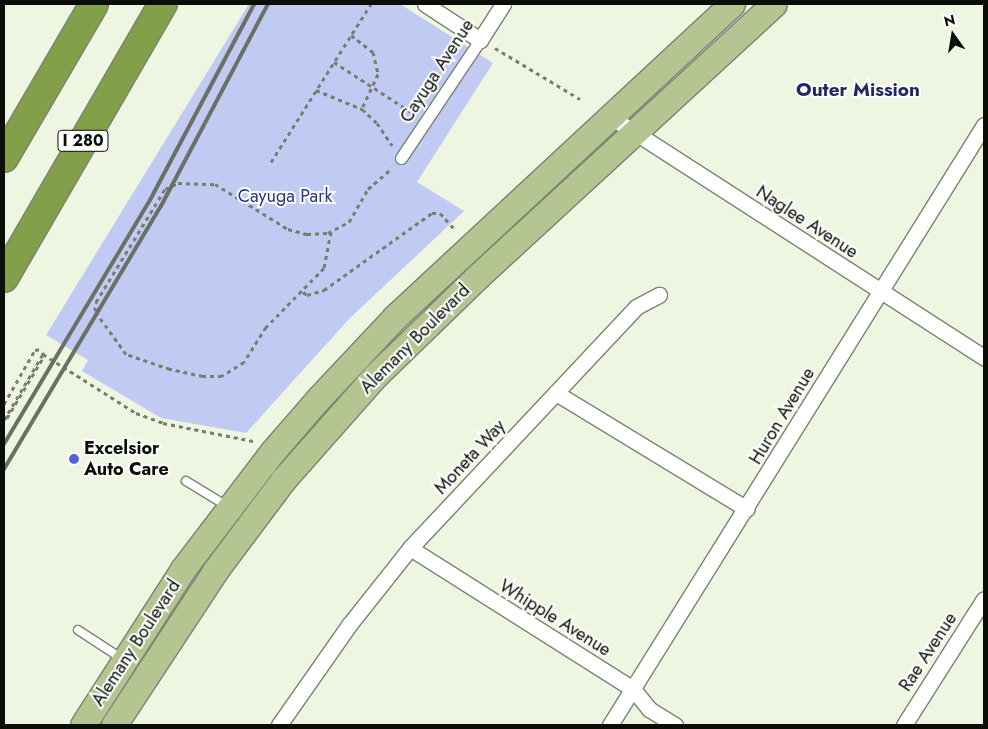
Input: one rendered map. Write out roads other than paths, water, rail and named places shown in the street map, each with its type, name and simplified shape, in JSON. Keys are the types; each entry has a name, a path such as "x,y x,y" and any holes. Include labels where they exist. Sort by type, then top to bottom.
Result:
{"highway":[{"path":"4,158 94,4"},
{"name":"I 280","path":"4,278 163,4"}],"main road":[{"name":"Alemany Boulevard","path":"83,725 183,569 273,451 395,317 732,4"},
{"name":"Alemany Boulevard","path":"114,725 215,571 283,480 376,375 476,277 774,4"}],"street":[{"path":"425,4 480,40"},
{"name":"Cayuga Avenue","path":"401,158 503,4"},
{"name":"Naglee Avenue","path":"611,117 984,357"},
{"name":"Huron Avenue","path":"610,725 747,509 879,291 984,125"},
{"name":"Moneta Way","path":"285,723 349,625 410,548 636,307 659,295"},
{"path":"556,393 747,509"},
{"name":"Whipple Avenue","path":"410,548 633,689 649,709 675,725"},
{"name":"Rae Avenue","path":"904,725 984,598"}],"lane":[{"path":"186,482 229,508"},
{"path":"78,630 125,660"}],"railway":[{"path":"4,444 150,200 254,4"},
{"path":"4,469 161,206 268,4"}],"place":[{"name":"Excelsior Auto Care","path":"74,459"}],"district":[{"name":"Outer Mission","path":"858,90"}],"park label":[{"name":"Cayuga Park","path":"285,196"}]}
